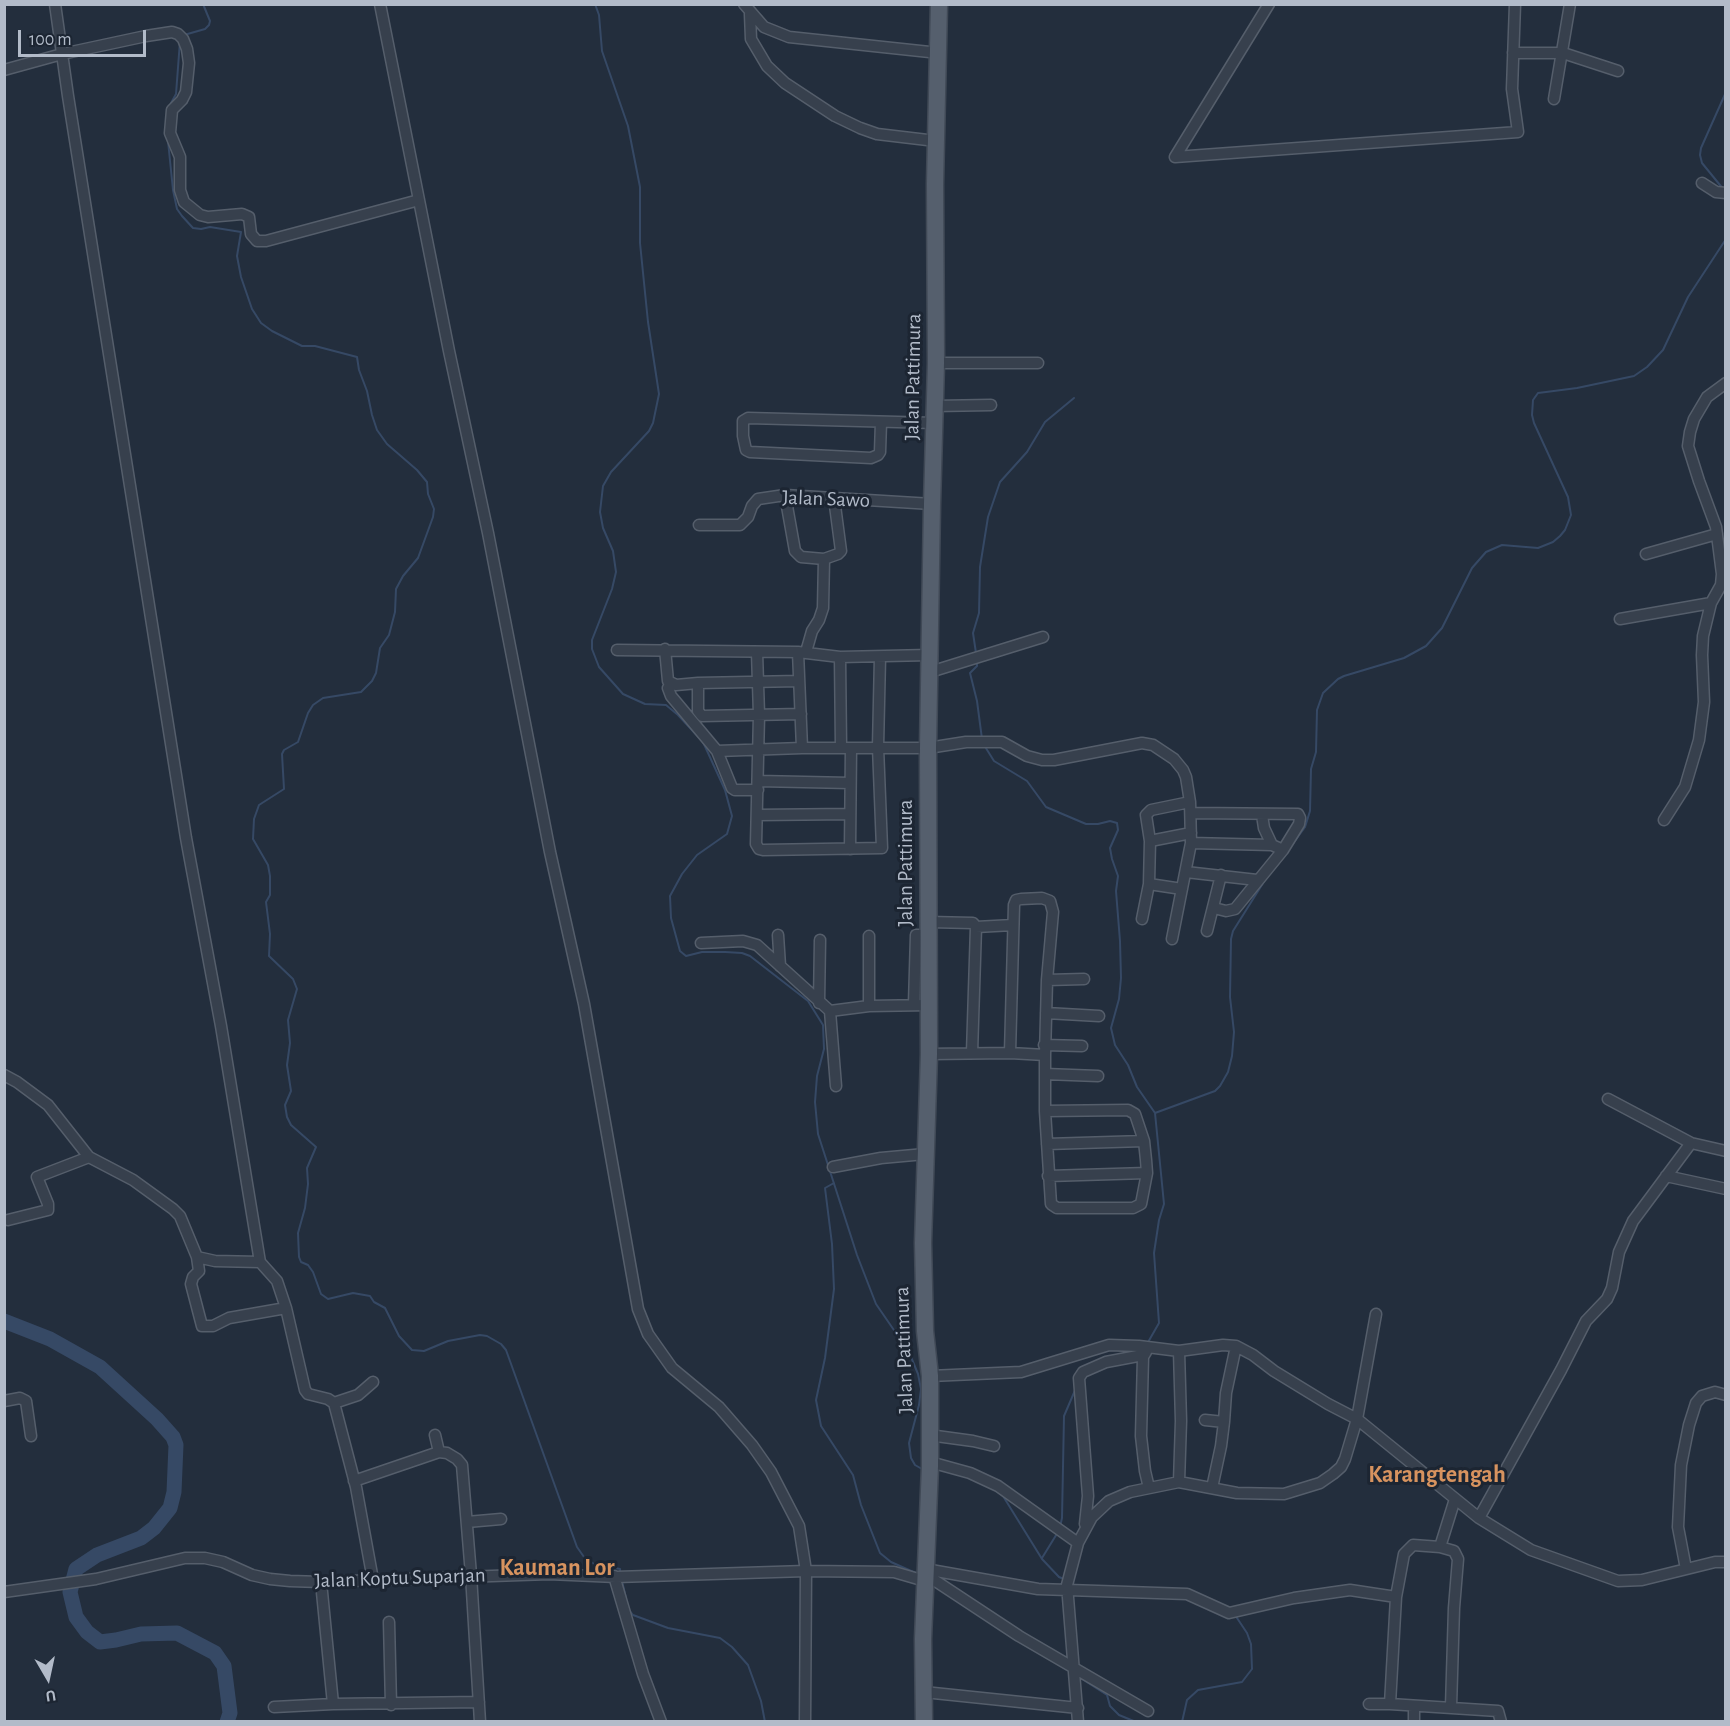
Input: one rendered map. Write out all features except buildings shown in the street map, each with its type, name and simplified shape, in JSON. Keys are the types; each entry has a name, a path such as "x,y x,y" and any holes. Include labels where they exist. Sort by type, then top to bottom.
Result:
{"main road":[{"name":"Jalan Pattimura","path":"924,1722 923,1639 930,1376 924,1293 925,1154 929,1054 922,1004 929,929 928,748 936,363 936,141 939,4"}],"street":[{"path":"55,4 183,815 260,1262 277,1281 286,1308 305,1390 309,1394 334,1403 354,1481 373,1580"},
{"path":"380,4 468,445 488,533 550,852 584,1004 638,1309 648,1334 672,1368 737,1425 771,1472 799,1526 806,1571 805,1722"},
{"path":"1269,4 1175,157 1518,132 1512,89 1515,4"},
{"path":"1554,99 1570,4"},
{"path":"747,9 764,27 789,38 939,53"},
{"path":"747,9 751,39 767,66 785,83 835,116 860,128 878,134 936,141"},
{"path":"4,70 62,54 146,36 172,32 180,36 188,49 189,63 186,92 172,110 170,133 180,158 180,190 184,202 200,215 208,217 242,214 249,218 251,234 257,241 266,241 419,200"},
{"path":"1513,53 1563,52 1618,71"},
{"path":"1702,183 1716,192 1725,194"},
{"path":"936,363 1038,363"},
{"path":"1664,820 1685,787 1699,740 1704,702 1703,636 1711,603 1721,585 1722,574 1718,534 1689,446 1690,432 1700,407 1707,397 1725,383"},
{"path":"881,422 880,452 871,458 750,452 746,450 742,436 743,421 748,418 881,422 991,405"},
{"path":"784,495 795,551 801,557 824,558 841,551 834,498"},
{"name":"Jalan Sawo","path":"699,525 740,525 748,517 752,506 758,499 784,495 932,504"},
{"path":"1646,554 1718,534"},
{"path":"802,748 799,681 802,652 823,608 824,558"},
{"path":"1620,619 1711,603"},
{"path":"930,672 1043,637"},
{"path":"665,649 668,681 676,685 799,681"},
{"path":"617,650 802,652 840,657 930,655"},
{"path":"758,652 756,844 759,849 880,849 883,846 878,747 880,657"},
{"path":"840,657 850,783 850,849"},
{"path":"671,683 668,688 675,702 717,751 732,788 735,790 758,785 850,783"},
{"path":"698,683 700,715 801,714"},
{"path":"717,751 928,748 1002,742 1027,756 1054,760 1142,743 1153,745 1174,759 1183,770 1191,807 1191,838 1172,939"},
{"path":"1142,919 1149,884 1150,841 1147,812 1191,807 1262,815 1294,813 1300,816 1299,824 1283,850 1235,909 1226,911 1214,908"},
{"path":"757,815 850,814"},
{"path":"1262,815 1263,828 1272,845"},
{"path":"1150,841 1191,838 1272,845 1283,850"},
{"path":"1186,872 1257,880"},
{"path":"1207,931 1221,875"},
{"path":"1149,884 1182,889"},
{"path":"1010,1053 1013,911 1017,900 1042,898 1050,901 1053,912 1047,980 1045,1050 1045,1112 1051,1204 1057,1208 1133,1208 1142,1204 1147,1173 1144,1141 1138,1118 1132,1111 1045,1112"},
{"path":"929,929 973,923 976,927 1013,925"},
{"path":"972,1053 976,927"},
{"path":"778,935 780,966"},
{"path":"869,936 869,1005"},
{"path":"700,943 735,940 750,942 764,950 830,1011 869,1005 922,1004"},
{"path":"819,1003 820,940"},
{"path":"1047,980 1084,979"},
{"path":"830,1011 837,1086"},
{"path":"1046,1013 1099,1016"},
{"path":"929,1054 1010,1053 1082,1046"},
{"path":"1045,1074 1098,1076"},
{"path":"4,1075 48,1105 89,1157 133,1180 166,1202 180,1216 198,1257 200,1271 193,1277 190,1284 202,1326 213,1326 229,1318 286,1308"},
{"path":"1608,1099 1690,1143 1725,1151"},
{"path":"1047,1144 1144,1141"},
{"path":"1479,1518 1561,1371 1586,1321 1606,1299 1612,1288 1619,1252 1633,1221 1690,1143"},
{"path":"834,1167 881,1158 925,1154"},
{"path":"8,1220 48,1210 38,1176 89,1157"},
{"path":"1048,1176 1147,1173"},
{"path":"1666,1176 1725,1189"},
{"path":"198,1257 215,1261 260,1262"},
{"path":"1078,1722 1068,1584 1078,1543 1085,1527 1098,1509 1109,1501 1130,1492 1179,1482 1253,1495 1284,1494 1320,1483 1341,1467 1357,1419 1376,1314"},
{"path":"930,1376 1021,1372 1044,1367 1109,1345 1179,1352 1236,1346 1357,1419 1479,1518 1531,1550 1618,1581 1642,1580 1715,1562 1725,1562"},
{"path":"1212,1488 1221,1446 1226,1393 1236,1346"},
{"path":"1144,1349 1141,1436 1144,1471 1149,1488"},
{"path":"1085,1527 1088,1496 1079,1378 1083,1372 1144,1349"},
{"path":"1179,1352 1181,1421 1179,1482"},
{"path":"334,1403 366,1388"},
{"path":"1686,1569 1678,1527 1679,1486 1689,1425 1699,1399 1715,1392 1725,1395"},
{"path":"4,1401 20,1398 26,1401 31,1436"},
{"path":"1205,1420 1224,1422"},
{"path":"435,1435 439,1452"},
{"path":"929,1436 994,1446"},
{"path":"354,1481 439,1452 447,1453 462,1465 480,1722"},
{"path":"929,1468 970,1473 998,1486 1078,1543"},
{"path":"1440,1547 1455,1499"},
{"path":"467,1522 501,1519"},
{"path":"1390,1704 1396,1597 1406,1550 1413,1545 1449,1548 1458,1559 1451,1707"},
{"name":"Jalan Koptu Suparjan","path":"4,1592 96,1579 185,1558 205,1557 270,1580 321,1582 471,1575 549,1574 615,1577 806,1571 894,1572 925,1576"},
{"path":"925,1576 1038,1589 1068,1584 1187,1594 1234,1612 1294,1598 1350,1590 1396,1597"},
{"path":"925,1576 1075,1671 1148,1712"},
{"path":"615,1577 643,1674 661,1722"},
{"path":"321,1582 333,1704"},
{"path":"389,1622 391,1705"},
{"path":"924,1692 1078,1708"},
{"path":"274,1707 479,1702"},
{"path":"1369,1704 1498,1711 1501,1722"},
{"path":"1414,1706 1414,1722"}],"waterway":[{"path":"184,35 205,29 209,25 210,21 203,4"},
{"path":"595,4 599,15 602,51 628,126 640,187 640,243 648,322 659,394 649,431 611,472 603,486 600,512 603,528 613,551 616,572 612,589 592,640 592,649 599,667 623,694 645,704 666,705 678,715 703,742 725,790 732,816 727,834 697,855 682,874 670,896 671,918 680,951 686,956 702,952 742,953 750,956 808,1001 823,1025 824,1049 817,1076 815,1102 818,1134 857,1255 876,1304 909,1352 918,1374 921,1389 919,1405 909,1443 911,1458 915,1465 922,1469"},
{"path":"171,103 176,94 180,41"},
{"path":"1724,190 1702,163 1700,155 1726,92"},
{"path":"168,141 173,190 177,209 182,216 193,228 210,227 241,232 237,256 241,277 252,309 261,323 302,346 315,346 357,357 377,430 387,444 417,470 427,482 428,494 434,509 418,558 403,576 396,589 395,612 389,635 380,648 376,673 372,681 361,692 323,698 313,705 298,742 284,750 282,754 284,789 259,805 254,819 253,839 268,865 270,876 270,895 266,902 270,934 269,956 293,979 297,989 288,1020 290,1043 287,1065 291,1091 285,1105 287,1117 291,1125 316,1147 307,1168 305,1208 298,1233 299,1257 301,1262 308,1265 313,1272 321,1294 328,1299 353,1293 370,1296 374,1302 385,1308 399,1336 412,1350 424,1351 448,1341 480,1335 487,1336 501,1344 506,1350 577,1547 584,1557 594,1564 620,1569 620,1572"},
{"path":"1292,845 1305,827 1310,811 1311,769 1316,752 1317,710 1323,693 1344,676 1404,658 1426,646 1442,628 1472,568 1486,552 1502,545 1538,548 1553,542 1560,536 1571,515 1568,497 1534,423 1533,400 1538,393 1577,388 1634,376 1647,367 1663,350 1688,297 1726,239"},
{"path":"976,653 973,633 979,613 980,567 988,517 1000,482 1027,452 1045,422 1074,398"},
{"path":"977,662 977,666 970,673 977,701 982,739"},
{"path":"984,745 994,761 1027,781 1046,807 1086,824 1110,821 1117,823 1118,830 1110,848 1118,876 1116,891 1121,978 1119,999 1111,1028 1115,1045 1128,1065 1137,1087 1155,1113"},
{"path":"1147,1344 1159,1323 1154,1253 1164,1204 1155,1113 1215,1091 1228,1072 1234,1032 1230,997 1231,939 1233,931 1265,880"},
{"path":"834,1183 825,1188 832,1244 834,1289 825,1358 816,1400 821,1426 853,1475 861,1505 880,1553 891,1562 918,1574"},
{"path":"4,1321 50,1339 100,1367 157,1419 173,1437 176,1445 174,1492 170,1508 154,1528 141,1538 97,1555 76,1569 70,1592 76,1617 87,1632 100,1642 141,1634 177,1633 215,1653 224,1666 230,1713 227,1722"},
{"path":"1060,1527 1064,1416 1076,1388"},
{"path":"995,1490 1003,1496 1042,1559 1059,1577 1064,1579"},
{"path":"1042,1558 1058,1532"},
{"path":"622,1581 626,1598"},
{"path":"1146,1588 1170,1589"},
{"path":"629,1610 633,1615 668,1628 720,1638 732,1647 748,1665 761,1701 765,1722"},
{"path":"1182,1722 1187,1700 1198,1690 1242,1682 1252,1669 1251,1644 1247,1633 1235,1615"},
{"path":"1079,1677 1107,1695 1110,1706 1119,1715 1136,1722"}],"district":[{"name":"Karangtengah","path":"1437,1475"},
{"name":"Kauman Lor","path":"557,1568"}]}
